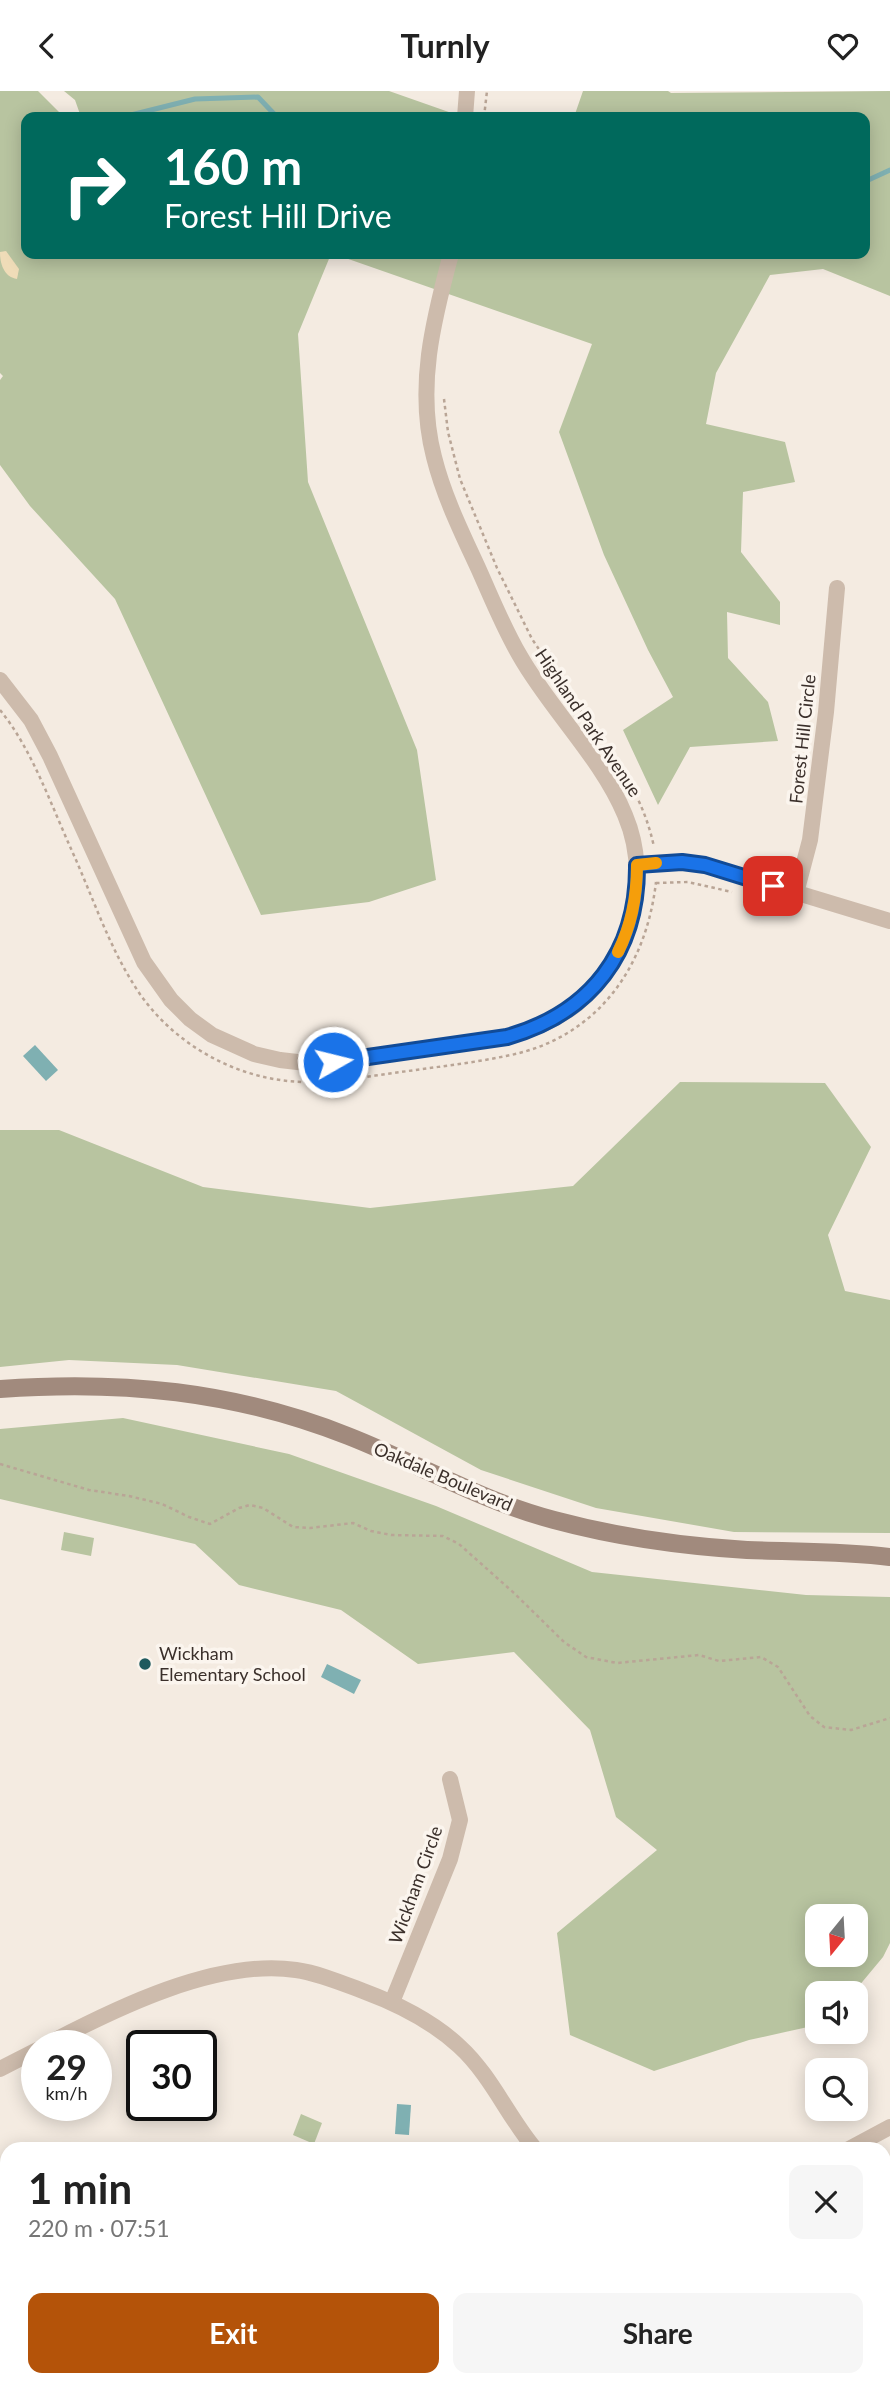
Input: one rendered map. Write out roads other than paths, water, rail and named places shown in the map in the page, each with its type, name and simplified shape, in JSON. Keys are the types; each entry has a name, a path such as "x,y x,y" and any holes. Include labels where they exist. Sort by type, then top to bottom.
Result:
{"main road":[{"name":"Oakdale Boulevard","path":"0,1389 100,1385 165,1390 208,1397 314,1423 391,1454 485,1497 550,1520 591,1530 687,1545 890,1557"}],"street":[{"path":"465,112 467,91"},
{"name":"Highland Park Avenue","path":"0,680 32,720 144,962 158,985 190,1019 212,1035 254,1054 280,1061 333,1062 507,1037 529,1031 578,1003 611,965 624,940 633,914 637,865 626,815 613,790 521,658 445,495 433,456 426,394 426,363 432,322 450,259"},
{"name":"Forest Hill Circle","path":"796,893 812,827 827,712 836,588"},
{"path":"637,865 682,862 705,865 890,921"},
{"name":"Wickham Circle","path":"392,2002 450,1859 460,1820 450,1779"},
{"path":"78,2030 160,1992 200,1979 248,1969 297,1969 392,2002 424,2018 461,2047 488,2079 517,2128 529,2142"},
{"path":"0,2069 21,2058"},
{"path":"862,2142 890,2127"}],"water":[{"path":"35,1045 58,1070 46,1081 23,1056"},
{"path":"327,1664 361,1680 354,1694 321,1677"},
{"path":"397,2104 411,2105 409,2135 395,2134"}],"waterway":[{"path":"143,112 195,99 258,97 272,112"},
{"path":"870,179 890,170"}],"place":[{"name":"Wickham Elementary School","path":"145,1664"}]}
